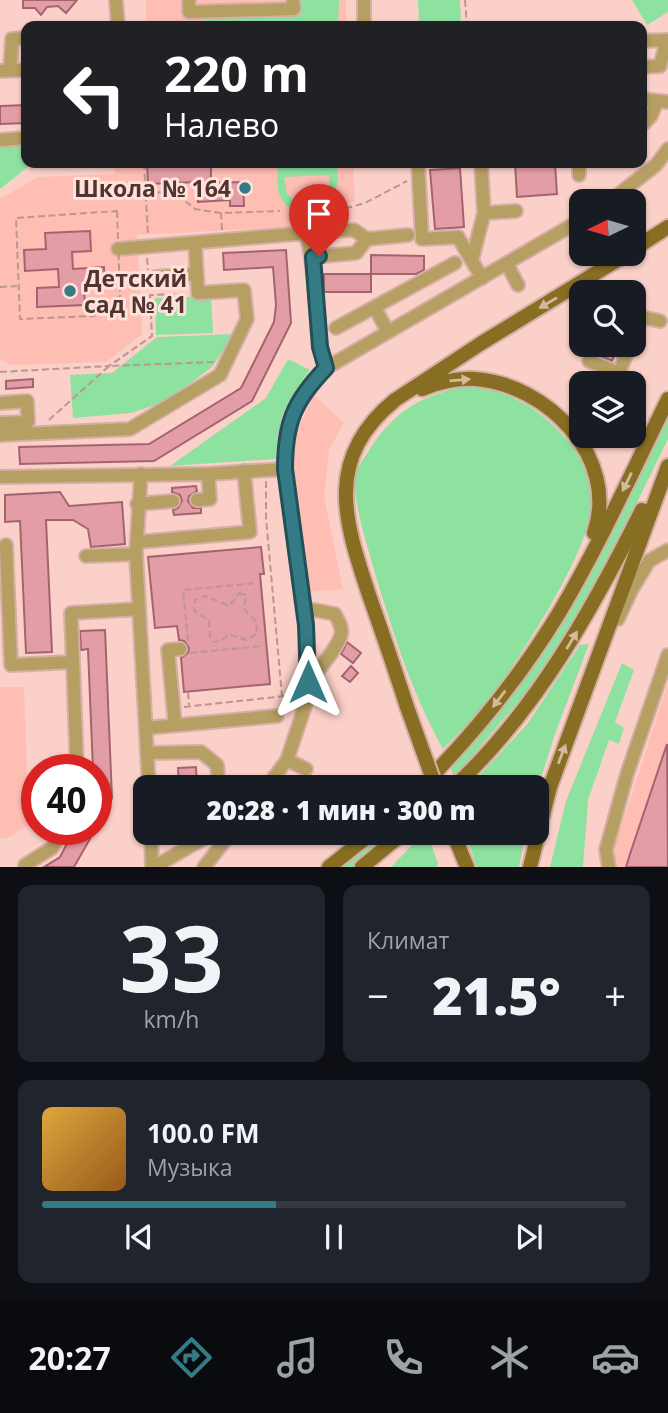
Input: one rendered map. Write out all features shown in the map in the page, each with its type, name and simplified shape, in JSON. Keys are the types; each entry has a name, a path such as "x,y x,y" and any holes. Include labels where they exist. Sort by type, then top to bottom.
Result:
{"main road":[{"path":"646,241 668,227"},
{"path":"431,775 350,535 344,499 349,462 361,438 395,400 607,266"},
{"path":"395,400 428,386 452,380 476,379 514,387 551,410 566,424 587,452 598,486 597,526 526,662"},
{"path":"432,775 470,736 559,613 668,399"},
{"path":"467,775 511,724 567,649 604,588 668,459"},
{"path":"530,867 550,788 668,466"},
{"path":"328,867 356,845"},
{"path":"362,867 390,845"},
{"path":"457,845 465,867"}],"street":[{"path":"116,0 118,21"},
{"path":"189,0 189,12 294,9 293,0"},
{"path":"364,0 364,21"},
{"path":"5,71 12,39 21,38"},
{"path":"647,41 667,40 660,66 647,67"},
{"path":"647,120 662,101"},
{"path":"0,140 21,138"},
{"path":"628,189 662,167 668,149"},
{"path":"472,261 484,213 481,168"},
{"path":"418,169 422,239 457,237 482,278"},
{"path":"484,213 516,211"},
{"path":"276,775 287,760 306,703 308,682 309,656 304,608 285,469 287,428 292,413 305,391 326,368 569,227"},
{"path":"327,231 355,230 367,239 408,235"},
{"path":"118,249 306,233 313,257 320,347 326,368"},
{"path":"313,257 356,253 367,239"},
{"path":"0,435 130,429 220,375 247,319 244,290 198,293 195,243"},
{"path":"336,328 456,263"},
{"path":"507,264 518,285"},
{"path":"152,274 196,274"},
{"path":"375,308 388,332"},
{"path":"646,319 660,321"},
{"path":"591,357 589,361 619,373 625,357"},
{"path":"0,403 27,401 28,422 0,423"},
{"path":"0,477 208,474 285,469"},
{"path":"86,556 250,531 244,471"},
{"path":"141,474 137,504 138,609 148,775"},
{"path":"201,495 208,474"},
{"path":"137,504 173,498"},
{"path":"6,545 5,665 73,662"},
{"path":"578,713 631,591 649,561 668,550"},
{"path":"304,608 335,614 341,625 341,635 321,668 308,682"},
{"path":"76,754 71,613 138,609"},
{"path":"175,725 168,650 184,647"},
{"path":"609,867 606,850 626,774 668,654"},
{"path":"146,728 277,716"},
{"path":"147,754 201,752 217,765 218,775"},
{"path":"287,760 306,769"},
{"path":"25,865 54,845"},
{"path":"151,845 153,867 194,845"},
{"path":"203,867 221,845"},
{"path":"187,849 202,855 203,867"}],"path":[{"path":"465,0 467,21"},
{"path":"145,168 148,234 146,247 152,274"},
{"path":"328,218 340,210 365,203 418,169"},
{"path":"146,194 174,192 195,209 221,213 280,211"},
{"path":"117,211 120,296 94,316 20,319 18,286 16,218 117,211"},
{"path":"221,213 222,241"},
{"path":"0,287 18,286"},
{"path":"35,433 109,366 152,336 150,295 198,293"},
{"path":"0,372 227,361"},
{"path":"266,478 266,518 282,696"},
{"path":"257,583 183,590 184,647 262,646"},
{"path":"239,593 244,593 244,609 256,621 256,635 246,640 231,634 219,642 214,642 210,637 209,621 194,610 195,600 205,596 227,605 233,602 239,593"},
{"path":"188,692 189,706"},
{"path":"174,708 294,695"}],"shaded area":[{"path":"146,0 346,0 346,21 146,21"},
{"name":"Детский сад № 41","path":"114,168 353,168 355,202 334,204 308,226 137,235 142,334 106,362 11,365 0,359 0,199 38,177 114,174"},
{"path":"314,395 344,423 329,450 324,497 343,589 309,592 297,512 292,441"},
{"path":"668,683 668,867 613,867 612,854"},
{"path":"0,687 24,687 26,754 21,754 21,830 7,838 0,838"}],"green space":[{"path":"297,0 339,0 338,21 202,21 221,16 297,14"},
{"path":"418,0 460,0 461,21 419,21"},
{"path":"632,0 668,0 668,12 647,25"},
{"path":"21,142 21,168 26,168 0,189 0,143"},
{"path":"278,168 337,168 336,187 330,200 311,211 290,208 280,196","holes":["329,175 328,188 318,201 300,204 287,194 284,177"]},
{"path":"211,296 213,333 156,335 155,298"},
{"path":"234,334 212,367 167,401 131,413 73,418 70,375 112,373 157,337"},
{"path":"288,359 310,370 284,411 276,459 170,466 266,398"},
{"path":"466,386 492,390 536,411 555,427 581,461 592,492 592,502 589,522 580,547 552,603 503,681 474,718 443,749 419,701 391,626 363,532 354,483 360,464 387,426 421,401"},
{"path":"668,415 668,439 575,622 533,684 457,775 453,775 450,767 500,710 552,639 579,595"},
{"path":"589,644 542,775 480,775 528,723 580,645"},
{"path":"622,663 634,670 615,722 624,728 619,744 609,740 588,800 583,867 550,867 566,801"},
{"path":"367,845 380,845 355,867 340,867"},
{"path":"412,845 431,845 438,864 436,867 391,867"},
{"path":"469,845 524,845 519,867 477,867"}],"building":[{"path":"23,0 77,0 66,13 58,6 47,7 41,15 35,8 23,8"},
{"path":"21,105 21,123 0,124 0,106"},
{"path":"147,168 211,168 211,183 243,182 244,206 230,206 230,200 198,202 197,182 148,184"},
{"path":"460,168 464,227 435,229 430,170"},
{"path":"515,168 555,168 557,194 517,197"},
{"path":"90,231 91,251 72,252 73,269 104,267 105,288 84,289 85,305 37,307 37,288 59,287 58,269 25,271 24,250 46,249 45,233"},
{"path":"286,250 291,323 252,401 154,461 20,464 19,447 149,444 241,388 274,322 276,305 273,267 224,270 223,253"},
{"path":"371,255 424,256 424,270 416,274 371,274"},
{"path":"324,274 371,274 371,292 324,292"},
{"path":"33,379 33,387 6,389 6,381"},
{"path":"196,486 197,491 189,496 188,501 193,508 201,508 201,513 174,515 173,510 178,508 182,501 180,495 172,492 172,488"},
{"path":"60,492 69,506 122,502 125,544 91,547 88,529 73,520 46,520 52,652 26,653 20,521 5,522 5,495"},
{"path":"261,547 264,574 260,574 270,684 184,692 181,658 188,653 189,648 184,641 179,640 177,626 155,628 148,557"},
{"path":"105,630 110,754 92,754 88,649 81,650 80,631"},
{"path":"347,642 361,653 353,663 341,654"},
{"path":"351,666 358,673 350,682 342,676"},
{"path":"667,744 668,867 626,867 630,854"},
{"path":"196,767 196,775 178,775 178,768"},
{"path":"66,845 86,845 74,867 44,867 60,857"}],"place":[{"name":"Школа № 164","path":"245,188"},
{"name":"Детский сад № 41","path":"70,291"}],"route":[{"path":"308,682 306,625 285,469 285,449 287,428 299,399 326,368 320,347 313,257 319,256"}]}
